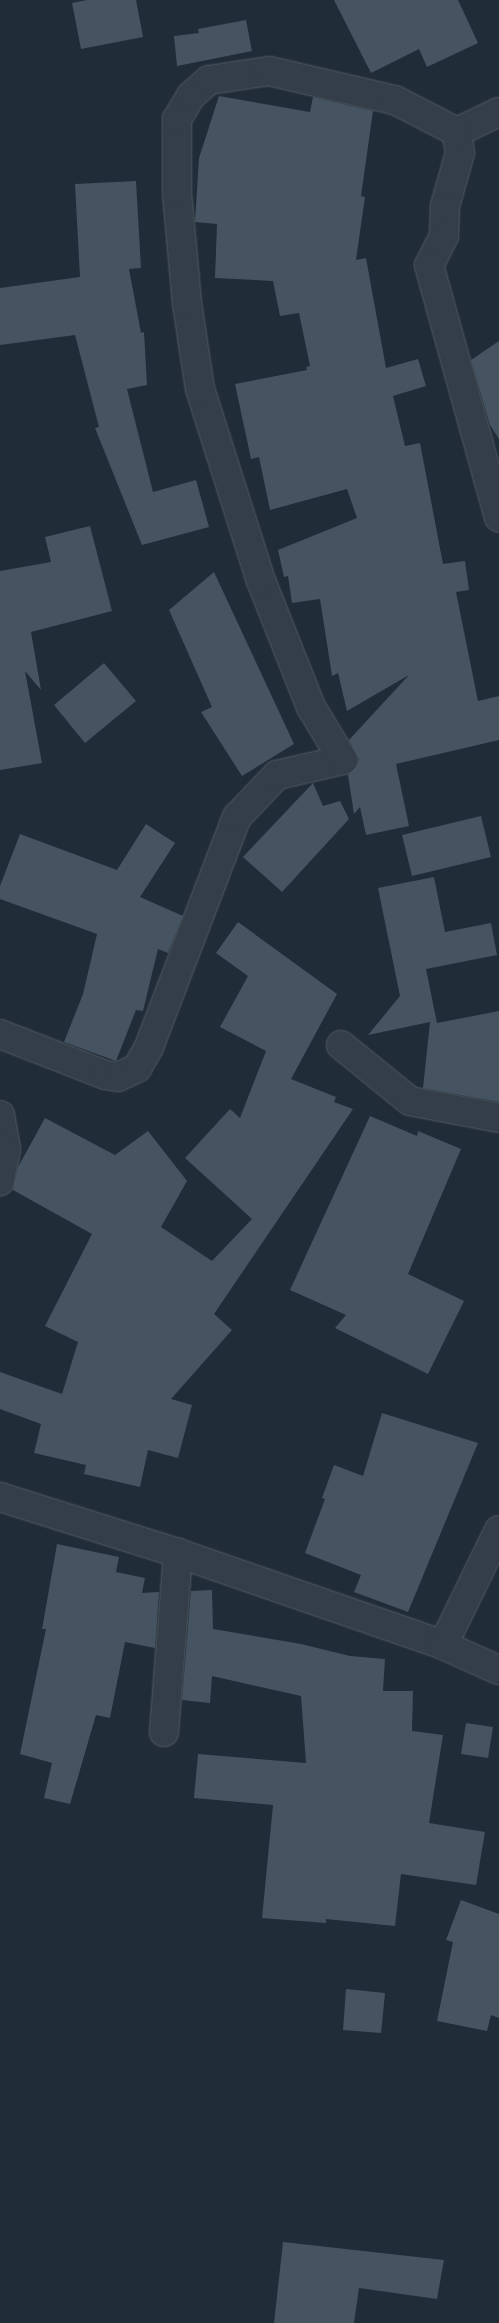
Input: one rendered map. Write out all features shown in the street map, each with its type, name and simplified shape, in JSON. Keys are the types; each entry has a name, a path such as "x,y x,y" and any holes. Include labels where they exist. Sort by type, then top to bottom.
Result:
{"street":[{"path":"0,1034 104,1075 118,1077 137,1068 149,1047 237,817 278,775 343,760 311,707 261,581 200,389 187,303 178,211 177,119 191,96 209,80 269,71 395,100 457,132"},
{"path":"457,132 499,112"},
{"path":"457,132 460,153 445,206 444,236 429,265 499,517"},
{"path":"341,1045 410,1102 499,1118"},
{"path":"0,1115 6,1149 0,1182"},
{"path":"0,1497 178,1553 443,1645 499,1670"},
{"path":"443,1645 499,1530"},
{"path":"164,1732 178,1553"}],"building":[{"path":"87,0 136,0 143,37 81,49 72,3"},
{"path":"334,0 458,0 478,43 427,67 419,49 371,73"},
{"path":"246,20 252,51 177,66 174,36 199,33 198,29"},
{"path":"219,96 310,112 313,97 373,111 361,196 365,197 356,260 366,258 386,368 418,359 426,386 393,396 405,446 420,443 443,564 465,561 469,590 456,592 478,701 499,696 499,740 396,764 409,826 366,835 360,807 354,814 348,775 357,766 359,759 349,740 409,675 347,711 338,673 332,676 320,599 292,603 288,576 284,577 278,550 357,518 347,489 270,510 259,457 251,459 235,384 307,370 306,367 310,366 299,313 280,316 273,281 215,278 217,224 195,222 199,158"},
{"path":"136,181 141,268 129,269 141,333 144,332 147,385 127,389 153,492 196,480 209,527 142,545 95,428 99,427 75,335 0,345 0,288 80,277 75,184"},
{"path":"499,341 499,439 490,425 471,360"},
{"path":"90,526 112,611 31,632 41,690 25,671 42,763 0,770 0,571 51,562 45,537"},
{"path":"214,572 294,744 242,776 201,712 212,707 169,610"},
{"path":"104,663 136,701 85,743 54,705"},
{"path":"313,783 323,806 340,801 349,819 282,892 243,857"},
{"path":"481,816 491,857 412,876 402,835"},
{"path":"146,824 175,843 140,897 183,916 168,953 158,949 143,1011 136,1010 116,1061 64,1042 83,994 97,934 0,899 0,886 20,834 117,870"},
{"path":"434,877 445,932 491,923 497,955 426,969 437,1023 499,1011 499,1102 423,1088 430,1022 368,1035 400,996 378,888"},
{"path":"238,922 337,994 291,1079 336,1097 334,1102 353,1109 214,1314 232,1330 171,1399 192,1405 178,1458 148,1450 140,1487 84,1474 86,1465 34,1453 41,1424 0,1409 0,1372 62,1394 78,1342 45,1326 92,1234 13,1190 18,1167 45,1118 115,1155 148,1131 187,1181 161,1227 212,1261 252,1219 185,1158 230,1109 240,1118 266,1051 220,1027 248,976 216,953"},
{"path":"370,1116 417,1136 418,1131 461,1149 408,1274 464,1301 428,1374 335,1328 346,1315 290,1290"},
{"path":"382,1413 478,1443 408,1612 354,1592 361,1575 305,1553 325,1499 322,1498 334,1465 363,1476"},
{"path":"57,1544 119,1557 116,1572 145,1578 142,1593 159,1592 155,1648 125,1642 110,1718 96,1715 70,1804 44,1798 52,1763 20,1754 46,1629 42,1629"},
{"path":"212,1590 213,1629 301,1644 350,1656 385,1659 383,1691 413,1691 412,1731 443,1735 429,1823 485,1832 476,1885 401,1874 395,1926 326,1919 326,1923 262,1918 273,1805 194,1798 198,1754 306,1763 301,1696 212,1676 210,1703 182,1700 191,1591"},
{"path":"466,1723 493,1727 488,1758 461,1754"},
{"path":"461,1900 499,1914 499,2018 491,2015 487,2031 437,2021 453,1942 446,1940"},
{"path":"346,1989 385,1993 381,2033 343,2030"},
{"path":"283,2242 444,2260 437,2299 359,2288 354,2323 274,2323"}]}
